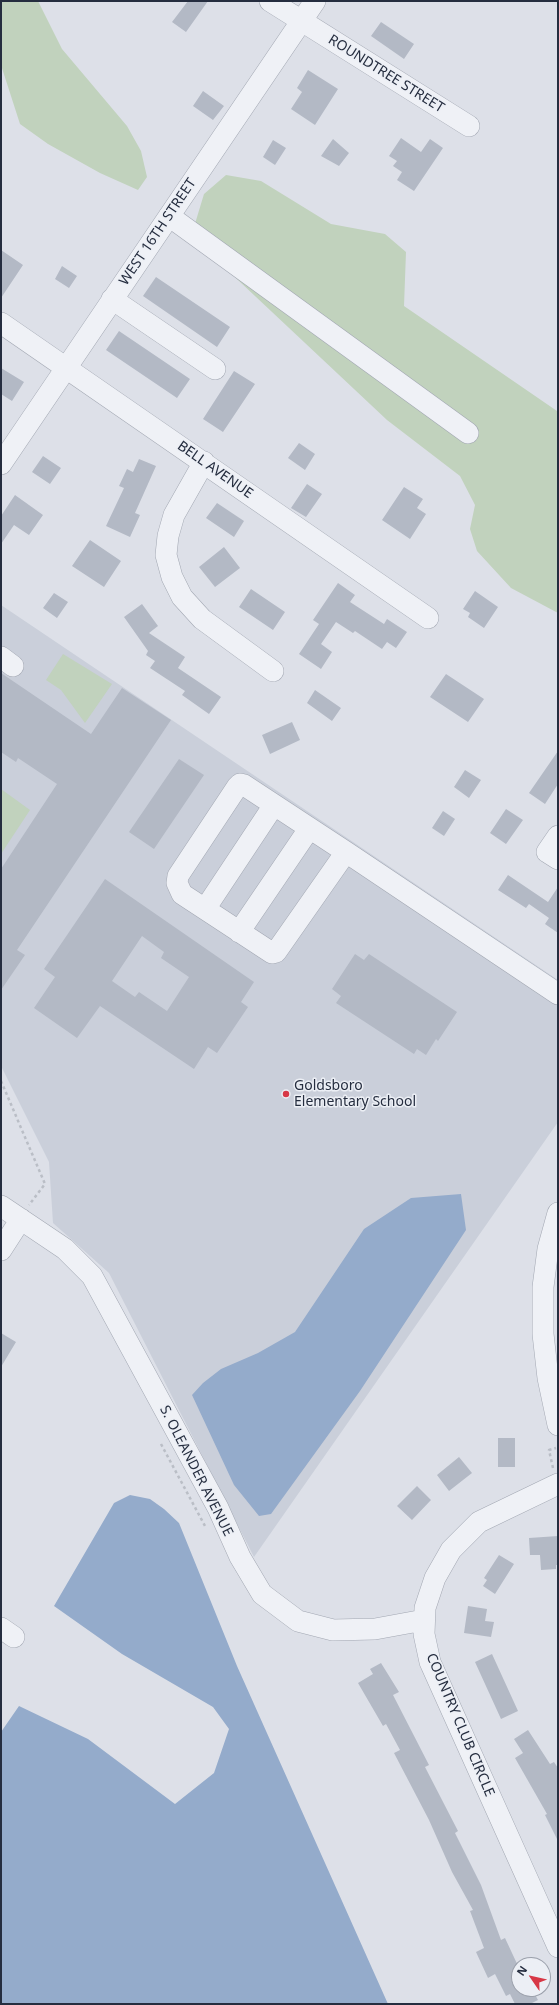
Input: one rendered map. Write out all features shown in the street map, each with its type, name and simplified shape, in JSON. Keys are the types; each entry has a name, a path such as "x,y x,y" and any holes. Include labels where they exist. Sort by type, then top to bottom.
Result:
{"street":[{"name":"ROUNDTREE STREET","path":"270,1 469,126"},
{"name":"WEST 16TH STREET","path":"1,464 315,1"},
{"path":"169,216 468,433"},
{"path":"112,299 215,369"},
{"name":"BELL AVENUE","path":"1,323 428,618"},
{"path":"204,462 174,515 168,536 166,555 172,577 182,596 202,619 273,671"},
{"path":"346,852 276,952 272,953 205,910 182,894 178,889 178,876 240,784 346,852 558,994"},
{"path":"205,910 274,805"},
{"path":"239,932 309,828"},
{"name":"S. OLEANDER AVENUE","path":"1,1206 23,1214 65,1249 92,1276 218,1508 240,1557 262,1594 298,1621 333,1630 375,1629 424,1620"},
{"path":"1,1250 23,1214"},
{"path":"558,1214 548,1249 544,1287 542,1334 548,1378 558,1425"},
{"name":"COUNTRY CLUB CIRCLE","path":"555,1478 479,1522 451,1550 435,1578 425,1608 424,1634 430,1662 558,1947"}],"path":[{"path":"1,1081 45,1184 23,1214"},
{"path":"159,1440 207,1529"},
{"path":"555,1478 554,1464 549,1450 556,1448"}],"shaded area":[{"name":"Goldsboro Elementary School","path":"1,605 558,980 558,1122 254,1557 109,1273 53,1223 49,1162 1,1066"}],"green space":[{"path":"1,1 38,1 62,49 127,126 141,151 147,177 138,190 100,173 48,144 20,124 1,65"},
{"path":"226,175 261,181 331,224 385,234 406,252 404,306 557,411 558,410 558,613 511,588 477,551 470,529 475,505 460,476 387,420 206,250 194,227 204,194"},
{"path":"63,654 112,684 85,723 61,690 46,680"},
{"path":"1,789 30,810 1,854"}],"water":[{"path":"461,1194 466,1230 360,1391 271,1514 259,1516 234,1485 192,1395 203,1383 221,1369 258,1353 295,1332 364,1229 411,1198"},
{"path":"130,1495 150,1499 164,1509 179,1523 237,1666 388,2004 1,2004 1,1732 19,1706 88,1739 175,1804 214,1773 229,1729 213,1707 122,1654 54,1606 114,1503"}],"building":[{"path":"188,1 208,1 186,32 172,22"},
{"path":"381,22 414,44 404,59 371,36"},
{"path":"308,70 338,89 315,125 291,109 302,92 297,88"},
{"path":"203,91 224,106 213,120 193,106"},
{"path":"401,138 421,152 430,139 443,148 414,191 397,180 402,172 393,166 397,161 389,156"},
{"path":"333,139 349,153 339,166 321,156"},
{"path":"273,140 286,148 275,165 263,157"},
{"path":"1,250 23,265 1,298"},
{"path":"62,266 77,276 69,288 55,279"},
{"path":"156,277 230,327 217,347 143,296"},
{"path":"119,331 190,379 177,398 106,350"},
{"path":"1,368 24,382 12,401 1,394"},
{"path":"234,371 255,384 223,432 203,419"},
{"path":"299,443 315,454 305,470 288,458"},
{"path":"43,456 61,468 50,484 32,472"},
{"path":"139,459 156,466 135,513 140,515 130,537 106,526 124,488 119,486 127,469 133,472"},
{"path":"307,484 322,494 306,517 291,508"},
{"path":"404,487 423,499 417,508 426,514 410,539 382,520"},
{"path":"15,495 43,515 29,535 14,525 1,544 1,516"},
{"path":"217,503 244,521 234,537 206,518"},
{"path":"90,540 121,561 104,587 72,566"},
{"path":"224,547 240,568 215,587 199,567"},
{"path":"338,583 355,595 350,602 384,624 387,619 407,632 396,648 387,642 382,649 355,631 353,633 336,622 321,644 332,652 321,669 299,654 319,624 313,620"},
{"path":"251,589 285,612 273,630 239,607"},
{"path":"475,591 498,607 484,628 468,617 470,613 463,609"},
{"path":"54,593 68,602 57,618 43,608"},
{"path":"142,604 158,626 149,633 185,657 178,668 221,697 209,714 182,695 185,691 150,668 155,661 146,655 148,651 124,617"},
{"path":"1,673 91,734 122,688 171,720 17,950 25,955 1,990 1,869 57,784 18,758 16,762 1,752"},
{"path":"446,674 484,699 468,722 430,697"},
{"path":"315,690 341,708 332,721 307,703"},
{"path":"292,722 300,740 270,754 262,735"},
{"path":"558,751 558,784 545,804 529,793"},
{"path":"179,759 204,775 154,849 129,832"},
{"path":"465,770 481,780 469,798 454,787"},
{"path":"506,809 523,820 506,844 490,833"},
{"path":"443,811 455,819 444,836 432,828"},
{"path":"508,875 548,902 558,887 558,933 545,924 549,918 529,904 526,908 498,890"},
{"path":"105,879 254,982 241,1002 248,1007 217,1053 208,1047 194,1069 100,1006 77,1038 34,1008 55,977 44,969","holes":["142,936 164,952 161,958 189,977 167,1011 139,992 135,997 112,981"]},
{"path":"355,954 364,960 369,954 457,1012 438,1041 436,1039 426,1055 417,1049 414,1054 336,1003 341,996 332,989"},
{"path":"1,1333 16,1342 1,1367"},
{"path":"498,1438 515,1438 515,1467 498,1467"},
{"path":"459,1457 472,1473 449,1491 437,1475"},
{"path":"417,1486 431,1500 412,1520 397,1506"},
{"path":"558,1536 558,1565 556,1565 556,1569 541,1570 540,1555 530,1555 529,1538"},
{"path":"499,1555 514,1564 495,1594 483,1586 487,1580 484,1578"},
{"path":"468,1606 487,1609 485,1621 494,1622 491,1637 464,1633"},
{"path":"492,1654 518,1711 501,1719 475,1662"},
{"path":"381,1663 399,1692 393,1695 429,1765 425,1767 458,1831 455,1833 481,1885 501,1940 505,1938 514,1957 511,1957 511,1996 510,1994 506,1996 495,1974 488,1978 476,1952 484,1948 470,1911 473,1910 452,1872 429,1820 394,1753 400,1750 386,1724 383,1726 358,1683 373,1674 370,1669"},
{"path":"528,1730 550,1764 554,1762 558,1768 558,1841 545,1815 547,1814 515,1758 523,1753 514,1739"},
{"path":"512,1997 536,1997 538,2000 530,2004 515,2004"}],"place":[{"name":"Goldsboro Elementary School","path":"286,1094"}]}
